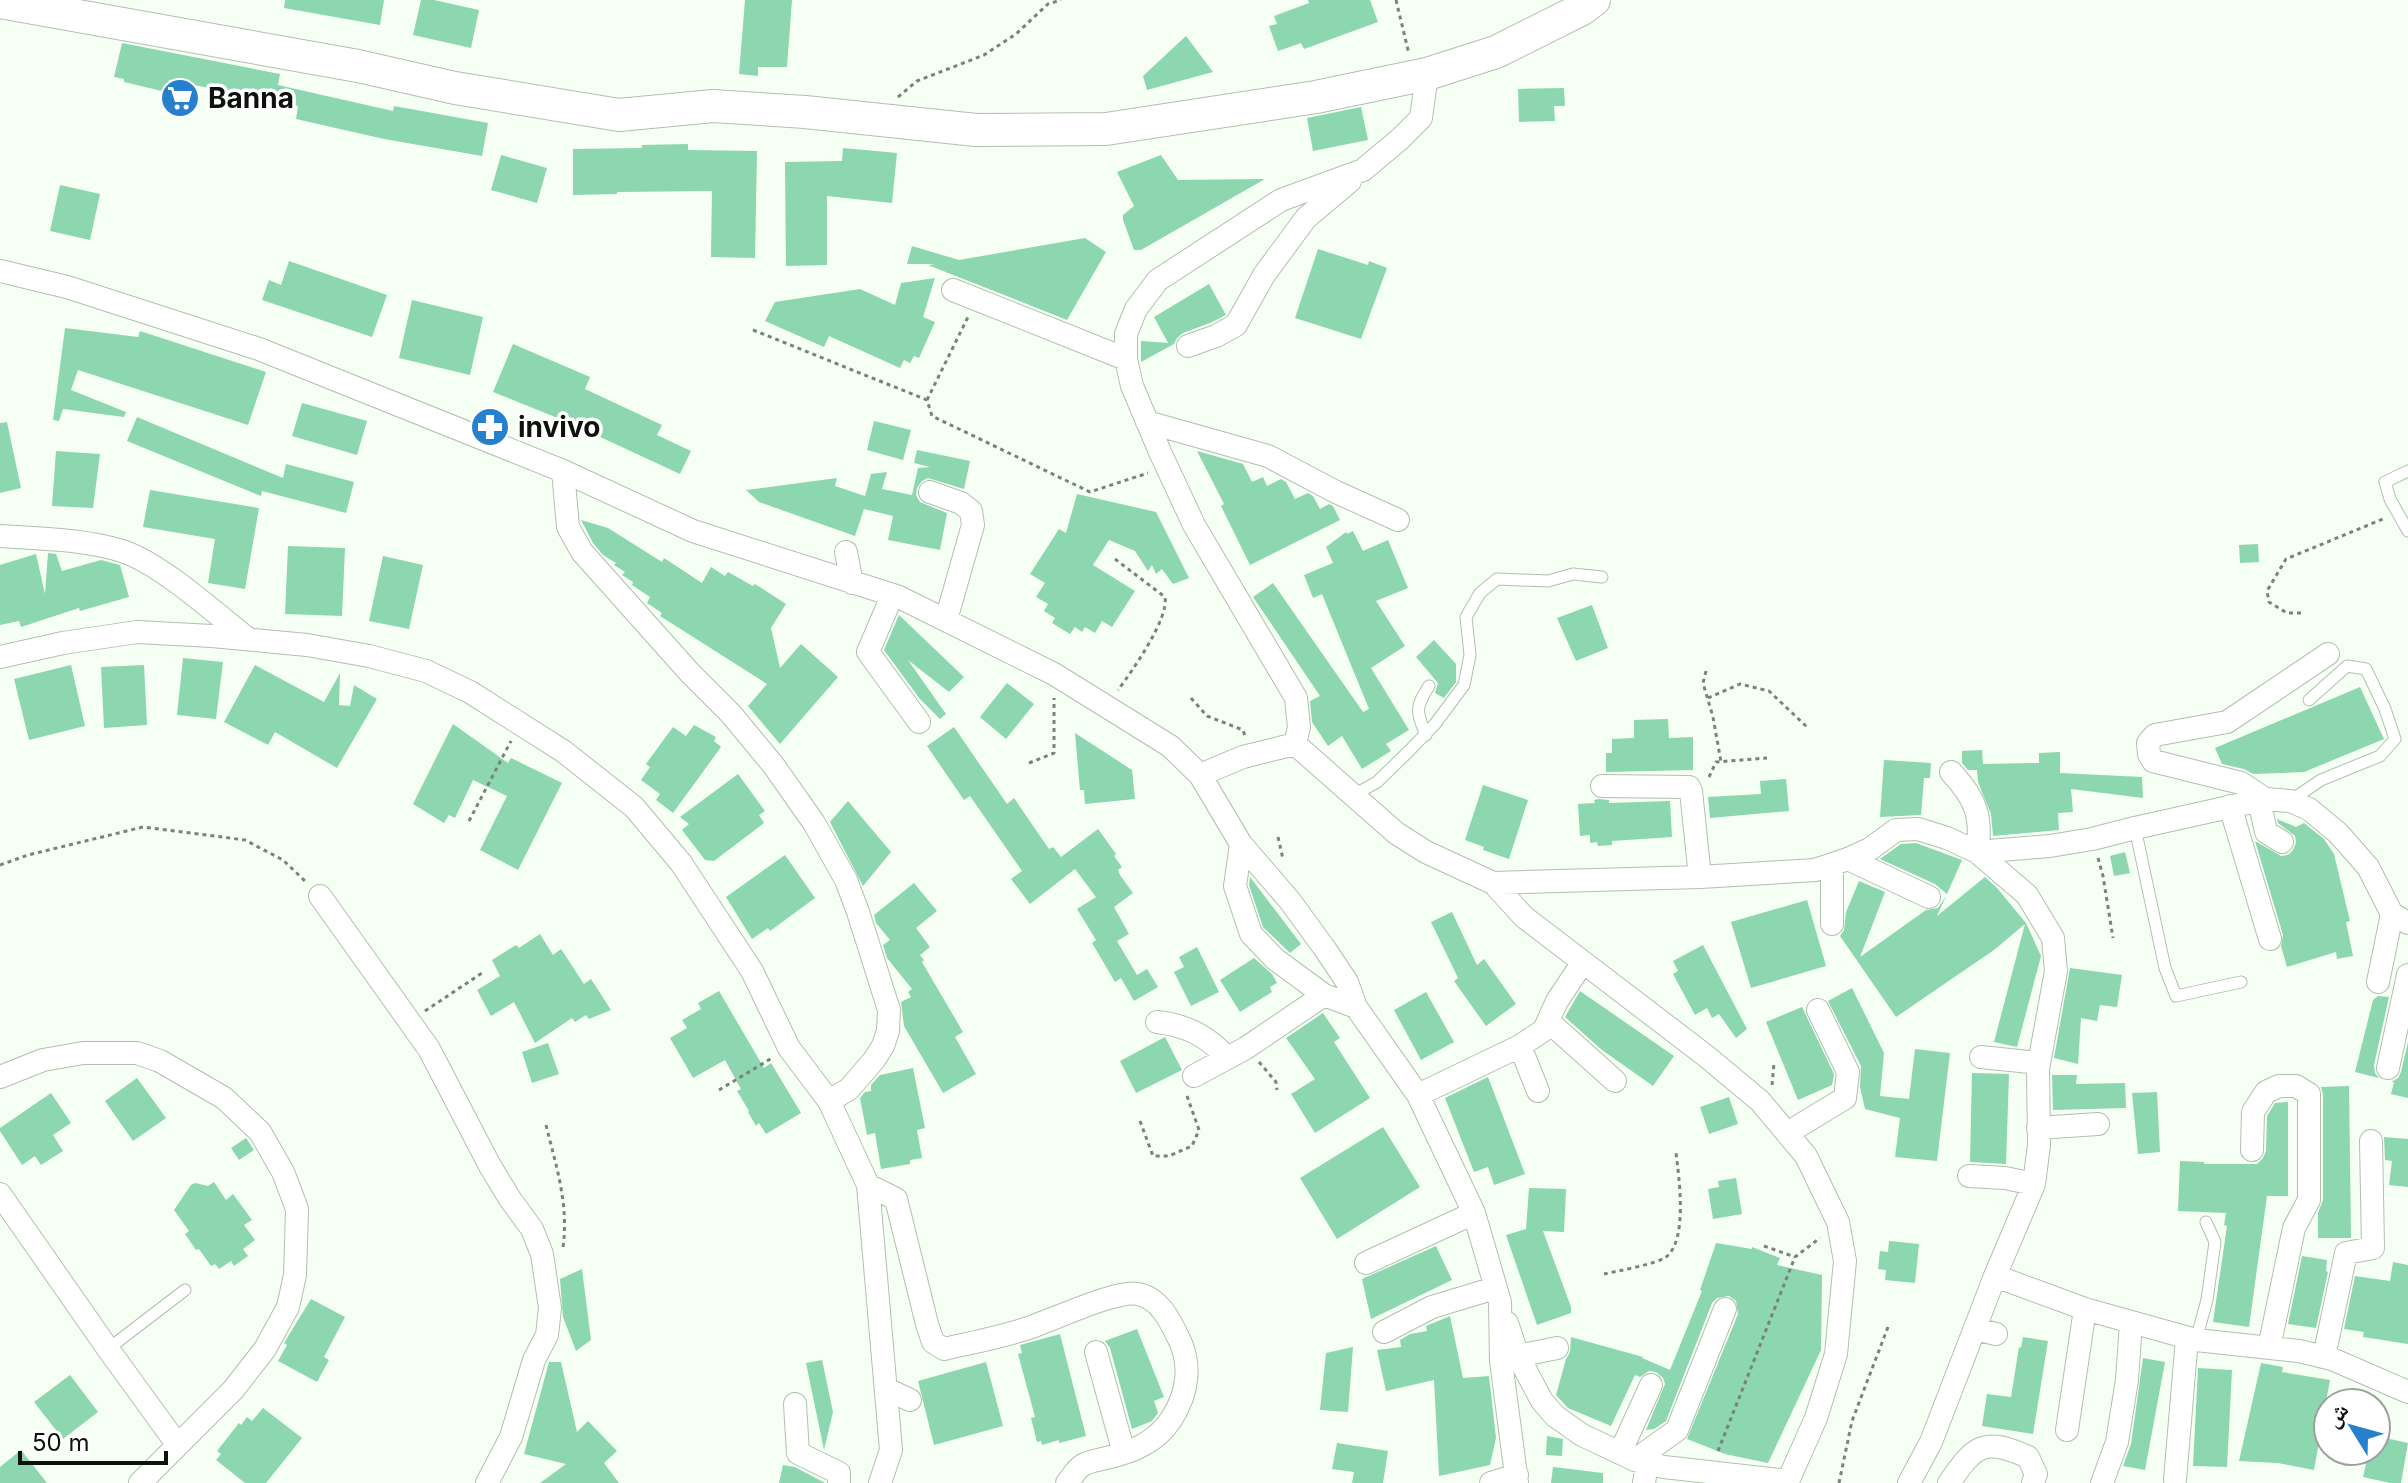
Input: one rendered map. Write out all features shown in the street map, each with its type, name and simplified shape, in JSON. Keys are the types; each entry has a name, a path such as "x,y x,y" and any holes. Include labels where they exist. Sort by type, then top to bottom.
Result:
{"main road":[{"path":"0,2 47,4 455,88 619,115 713,106 976,130 1106,129 1316,97 1420,76 1496,52 1594,0"}],"street":[{"path":"1188,346 1236,325 1264,275 1306,218 1421,118 1420,76"},
{"path":"1295,744 1299,727 1296,698 1194,525 1132,386 1126,359 1126,334 1136,309 1158,280 1281,200 1363,170"},
{"path":"0,271 67,287 259,349 563,471 693,531 892,596 1054,674 1170,746 1200,775 1241,844 1290,901 1325,949 1347,982 1356,1007 1418,1095 1474,1213 1518,1356 1542,1401 1555,1416 1582,1435 1637,1465 1790,1482 1816,1418 1836,1354 1845,1261 1838,1222 1806,1156 1789,1132 1750,1092 1524,917 1493,883 1426,852 1384,823 1295,744"},
{"path":"953,290 1126,359"},
{"path":"1147,422 1268,456 1398,520"},
{"path":"563,471 568,527 582,552 690,673 731,714 774,766 814,823 846,880 889,1010 888,1031 874,1060 849,1089 829,1101"},
{"path":"930,492 961,503 971,511 973,525 946,620"},
{"path":"0,536 72,541 143,560 249,639"},
{"path":"846,552 852,583"},
{"path":"892,596 868,652 919,722"},
{"path":"0,657 137,632 249,639 369,656 426,671 470,692 563,751 634,807 681,863 752,971 789,1048 829,1101 868,1185 891,1450 880,1483"},
{"path":"2282,842 2266,832 2262,800 2241,783 2153,761 2148,743 2155,735 2227,722 2328,654"},
{"path":"1200,775 1251,755 1295,744"},
{"path":"1951,772 1974,805 1981,829 1977,852"},
{"path":"1602,786 1689,787 1700,877"},
{"path":"1977,852 2050,846 2230,806 2262,800 2290,801 2309,809 2338,833 2368,867 2400,918 2386,942 2378,982"},
{"path":"2230,806 2270,939"},
{"path":"1493,883 1815,870 1870,849 1896,830 1918,829 1977,852 2027,895 2053,938 2056,971 2039,1063 2039,1145 2034,1184 1995,1276 1986,1331 1909,1483"},
{"path":"1241,844 1235,886 1251,934 1275,959 1324,995 1356,1007"},
{"path":"1840,862 1929,897"},
{"path":"1832,924 1840,862"},
{"path":"320,896 429,1049 490,1166 532,1229 542,1254 550,1308 547,1335 534,1360 511,1437 487,1483"},
{"path":"2386,942 2408,969"},
{"path":"1418,1095 1520,1046 1544,1030 1557,1001 1583,962"},
{"path":"2388,1068 2408,975"},
{"path":"1194,1076 1236,1053 1324,995"},
{"path":"1789,1132 1845,1098 1848,1072 1818,1010"},
{"path":"1548,1021 1615,1081"},
{"path":"1157,1022 1177,1024 1236,1053"},
{"path":"1520,1046 1538,1091"},
{"path":"0,1077 43,1060 83,1053 137,1053 160,1061 224,1098 260,1132 283,1172 297,1209 295,1275 288,1307 265,1349 233,1390 140,1483"},
{"path":"1981,1057 2039,1063"},
{"path":"2252,1150 2253,1112 2266,1092 2279,1086 2296,1086 2309,1094 2309,1200 2294,1228 2269,1348"},
{"path":"2038,1128 2098,1124"},
{"path":"2324,1357 2346,1253 2373,1248 2371,1141"},
{"path":"1969,1176 2005,1178 2034,1184"},
{"path":"868,1185 896,1199 927,1324 933,1342 944,1349 1023,1330 1097,1302 1125,1295 1138,1294 1168,1316 1186,1351 1187,1375 1183,1394 1172,1418 1156,1437 1137,1449 1080,1466 1067,1483"},
{"path":"0,1194 177,1444"},
{"path":"1366,1263 1474,1213"},
{"path":"1995,1276 2085,1309 2191,1339 2299,1351 2324,1357 2374,1375 2408,1392"},
{"path":"1384,1332 1432,1307 1498,1295"},
{"path":"1491,1483 1517,1479 1501,1361 1498,1295"},
{"path":"1637,1465 1677,1430 1725,1309"},
{"path":"2067,1430 2085,1309"},
{"path":"2102,1483 2117,1442 2127,1380 2131,1323"},
{"path":"2175,1480 2191,1339"},
{"path":"1518,1356 1557,1348"},
{"path":"1096,1352 1124,1453"},
{"path":"1637,1465 1651,1385"},
{"path":"886,1389 910,1400"},
{"path":"795,1404 798,1453 839,1473 839,1483"},
{"path":"1949,1483 1975,1450 1992,1445 2028,1457 2036,1474 2033,1483"}],"lane":[{"path":"2408,471 2385,482 2390,499 2408,531"},
{"path":"1354,795 1377,782 1426,735 1464,685 1470,655 1466,617 1480,593 1497,579 1548,581 1573,574 1602,577"},
{"path":"2290,801 2321,780 2380,756 2395,739 2366,669 2347,666 2309,700"},
{"path":"1426,735 1417,713 1418,703 1429,686"},
{"path":"2135,828 2165,968 2176,996 2241,982"},
{"path":"2191,1339 2207,1300 2215,1242 2206,1222"},
{"path":"108,1349 185,1290"}],"path":[{"path":"872,119 917,81 984,55 1016,34 1048,4 1061,0"},
{"path":"1396,0 1420,76"},
{"path":"976,301 927,400 932,416 1090,492 1167,467"},
{"path":"753,330 927,400"},
{"path":"2301,613 2287,613 2269,602 2267,591 2286,559 2398,513"},
{"path":"1106,706 1139,661 1167,607 1165,597 1115,559"},
{"path":"1706,671 1703,683 1721,762"},
{"path":"1029,763 1054,753 1054,674"},
{"path":"1708,698 1740,684 1769,691 1807,727"},
{"path":"1191,698 1207,716 1243,730 1251,755"},
{"path":"469,821 520,724"},
{"path":"1709,777 1716,762 1767,758"},
{"path":"0,865 28,855 143,827 245,840 283,860 320,896"},
{"path":"2092,839 2103,876 2113,938"},
{"path":"409,1022 482,973"},
{"path":"719,1090 789,1048"},
{"path":"1236,1053 1276,1082 1277,1090"},
{"path":"1140,1121 1153,1156 1169,1156 1192,1146 1199,1130 1184,1089 1194,1076"},
{"path":"546,1125 564,1199 565,1230 561,1258 546,1278"},
{"path":"1604,1274 1665,1259 1676,1245 1681,1200 1676,1153"},
{"path":"1709,1474 1795,1257 1838,1222"},
{"path":"1764,1246 1795,1257"},
{"path":"1839,1483 1852,1421 1888,1327"}],"building":[{"path":"285,0 384,0 380,25 284,8"},
{"path":"421,0 479,10 471,48 413,35"},
{"path":"745,0 792,0 787,67 758,67 758,76 739,74"},
{"path":"1308,0 1370,0 1378,22 1304,49 1301,43 1278,51 1269,26 1277,24 1274,16 1309,3"},
{"path":"1186,36 1213,72 1147,90 1143,76"},
{"path":"122,43 280,74 278,85 393,111 394,106 488,123 482,156 384,139 296,119 298,106 169,80 166,92 124,82 124,79 114,77"},
{"path":"1564,88 1565,106 1554,106 1555,121 1519,122 1518,89"},
{"path":"1361,107 1368,140 1313,151 1307,118"},
{"path":"688,144 688,150 757,151 755,258 711,257 712,191 573,195 573,149"},
{"path":"843,148 897,153 892,203 827,196 827,265 786,266 785,162 842,161"},
{"path":"501,155 547,168 537,203 491,190"},
{"path":"1161,155 1178,180 1265,179 1141,250 1134,250 1123,215 1134,206 1117,172"},
{"path":"60,185 100,194 90,240 50,231"},
{"path":"1085,238 1106,252 1067,320 928,265 936,264 907,264 912,246 959,260"},
{"path":"1318,249 1387,268 1361,339 1295,318"},
{"path":"289,261 387,295 372,337 262,300 269,280 281,285"},
{"path":"935,278 923,317 935,322 919,358 914,356 910,363 904,360 900,368 829,336 824,347 765,321 775,302 860,289 895,305 901,283"},
{"path":"1209,284 1226,315 1183,333 1174,344 1141,362 1141,341 1168,343 1154,317"},
{"path":"412,300 483,317 470,375 399,358"},
{"path":"65,328 138,337 140,331 266,372 248,425 78,370 71,390 126,412 124,417 63,409 59,421 53,420"},
{"path":"513,344 590,377 585,389 662,425 657,435 691,451 680,474 570,423 493,392"},
{"path":"302,403 367,421 357,455 292,436"},
{"path":"137,417 283,478 286,464 354,482 346,513 262,491 261,496 127,441"},
{"path":"874,421 911,430 903,460 867,450"},
{"path":"7,422 21,488 0,493 0,423"},
{"path":"917,450 970,461 964,489 928,478 917,488 916,495 920,502 947,513 940,550 888,540 893,516 864,509 855,536 759,502 746,490 837,478 835,486 865,496 871,474 887,472 882,489 912,495 918,468 930,467 914,463"},
{"path":"56,451 100,454 93,508 52,506"},
{"path":"1197,451 1243,464 1252,482 1263,477 1267,486 1281,479 1295,499 1308,493 1320,509 1329,504 1333,506 1340,520 1250,565"},
{"path":"150,490 259,508 245,589 208,583 215,539 143,527"},
{"path":"1077,494 1156,512 1189,578 1173,584 1162,569 1156,574 1152,565 1148,571 1135,551 1109,540 1093,565 1135,591 1112,627 1102,621 1095,633 1085,627 1082,632 1075,627 1070,634 1052,623 1055,618 1044,611 1048,604 1036,597 1045,583 1030,574 1059,529 1066,533"},
{"path":"581,520 608,528 702,583 711,567 725,576 728,572 753,586 755,584 786,604 771,628 780,668 801,644 838,677 780,744 748,706 767,684 660,616 662,613 647,603 650,597 632,585 633,582 622,575 625,572 593,543"},
{"path":"1353,531 1363,551 1388,540 1408,588 1376,601 1405,646 1371,668 1409,730 1386,744 1391,751 1362,769 1342,736 1328,746 1312,722 1310,701 1320,696 1253,597 1273,583 1363,712 1369,709 1322,594 1313,598 1304,575 1333,563 1326,547 1346,532"},
{"path":"2258,544 2259,562 2240,563 2239,545"},
{"path":"288,546 345,548 342,616 285,614"},
{"path":"48,553 56,554 62,571 101,560 120,565 129,597 80,611 79,608 21,627 19,621 0,625 0,565 36,554 45,594"},
{"path":"383,556 423,565 409,629 369,621"},
{"path":"1592,605 1608,648 1576,661 1557,618"},
{"path":"899,615 964,677 949,692 908,660 946,714 940,719 920,699 884,650"},
{"path":"1434,640 1456,664 1456,682 1444,698 1435,693 1438,683 1416,657"},
{"path":"183,658 223,662 216,719 177,715"},
{"path":"71,665 85,726 29,740 14,679"},
{"path":"144,665 147,725 104,728 101,667"},
{"path":"255,665 324,702 340,673 339,705 350,706 354,685 377,699 337,768 275,732 268,745 224,722"},
{"path":"1007,683 1034,704 1006,739 980,717"},
{"path":"2360,687 2384,739 2304,772 2253,774 2222,764 2215,748"},
{"path":"1668,719 1669,738 1693,737 1693,770 1606,772 1606,753 1612,753 1612,739 1634,738 1634,720"},
{"path":"453,724 508,763 511,758 562,783 518,870 480,850 507,796 473,780 455,818 449,815 444,823 413,804"},
{"path":"694,725 716,737 714,741 721,747 673,813 656,800 660,794 641,780 650,767 646,764 673,727 686,736"},
{"path":"954,727 1007,804 1014,798 1049,849 1053,847 1061,857 1098,829 1116,854 1114,856 1122,867 1118,870 1120,875 1133,893 1114,907 1129,934 1117,941 1137,975 1147,969 1158,987 1134,1001 1121,978 1115,982 1092,943 1096,940 1077,909 1096,897 1075,869 1030,904 1011,879 1022,871 970,796 964,800 927,746"},
{"path":"1075,733 1132,770 1135,799 1085,804 1084,790 1080,790"},
{"path":"1982,750 1983,764 2039,763 2039,753 2060,752 2060,773 2142,777 2143,798 2071,789 2073,812 2058,813 2059,830 1993,836 1991,814 1978,782 1977,770 1968,770 1962,763 1962,751"},
{"path":"1884,760 1931,763 1930,778 1924,778 1921,815 1880,817"},
{"path":"738,774 765,811 759,815 764,823 714,861 705,860 682,830 689,824 680,817"},
{"path":"1786,779 1789,811 1710,818 1708,797 1761,794 1760,781"},
{"path":"1483,785 1528,800 1509,859 1465,840"},
{"path":"1594,800 1609,800 1609,803 1670,801 1672,837 1612,841 1612,845 1590,843 1590,835 1580,836 1578,804 1595,803"},
{"path":"848,801 891,852 863,886 830,822"},
{"path":"2277,819 2296,827 2304,823 2324,839 2334,854 2350,921 2346,922 2353,956 2337,959 2336,952 2287,967 2281,946 2283,935 2255,841 2281,856 2293,850 2295,836"},
{"path":"1916,843 1962,860 1947,894 1935,884 1880,859 1901,844"},
{"path":"2125,852 2130,873 2114,876 2110,856"},
{"path":"785,855 815,898 770,931 768,928 752,939 726,897"},
{"path":"1250,877 1301,944 1290,953 1263,927 1249,885"},
{"path":"1985,877 2026,923 2041,956 2017,1047 1994,1042 2025,924 1994,950 1896,1017 1840,936 1859,881 1885,892 1860,957 1926,910 1938,908 1946,896 1937,916"},
{"path":"914,883 937,911 916,928 930,947 920,955 924,960 922,962 963,1032 955,1037 976,1074 943,1093 904,1026 901,1002 911,997 908,992 912,989 887,958 883,945 890,940 876,923 874,915"},
{"path":"1807,900 1826,966 1751,988 1731,922"},
{"path":"1452,912 1477,965 1484,959 1516,1004 1486,1026 1454,981 1458,978 1431,922"},
{"path":"540,934 553,955 561,949 584,984 591,979 611,1010 589,1019 586,1015 575,1022 572,1018 535,1043 514,1002 491,1016 477,990 500,976 492,960"},
{"path":"1703,945 1747,1029 1736,1038 1719,1014 1712,1018 1707,1008 1695,1015 1673,974 1678,971 1673,961"},
{"path":"1197,947 1219,992 1191,1006 1174,972 1184,967 1179,957"},
{"path":"1254,958 1272,974 1277,983 1270,987 1272,992 1240,1012 1220,980"},
{"path":"2070,968 2122,975 2117,1007 2100,1005 2097,1021 2081,1018 2078,1064 2054,1058"},
{"path":"1852,988 1884,1053 1880,1096 1909,1099 1915,1049 1950,1053 1937,1161 1895,1157 1900,1118 1865,1109 1860,1087 1861,1066 1828,1001"},
{"path":"719,991 764,1068 771,1063 801,1113 766,1134 759,1123 756,1126 748,1112 737,1091 741,1089 725,1060 693,1078 670,1038 687,1028 682,1020 701,1009 698,1003"},
{"path":"1580,991 1674,1056 1653,1086 1602,1050 1565,1017"},
{"path":"1426,992 1454,1042 1421,1060 1394,1010"},
{"path":"2378,996 2389,997 2374,1065 2379,1078 2355,1072 2373,1000"},
{"path":"1802,1007 1834,1074 1832,1085 1798,1100 1766,1022"},
{"path":"1323,1013 1340,1038 1334,1042 1370,1098 1315,1133 1291,1094 1315,1079 1286,1038"},
{"path":"1165,1037 1182,1070 1136,1093 1120,1061"},
{"path":"2408,1042 2408,1098 2391,1094 2394,1082 2391,1082 2401,1072"},
{"path":"548,1043 559,1074 532,1083 522,1052"},
{"path":"913,1068 925,1128 917,1130 922,1158 910,1160 910,1164 881,1169 875,1133 867,1135 860,1098 871,1091 871,1085 880,1075"},
{"path":"1972,1073 2009,1074 2006,1164 1970,1162"},
{"path":"2052,1075 2077,1075 2076,1084 2125,1083 2126,1108 2053,1110"},
{"path":"1488,1077 1525,1174 1494,1185 1488,1167 1474,1172 1445,1098"},
{"path":"137,1078 166,1118 133,1141 105,1101"},
{"path":"2349,1086 2351,1238 2318,1238 2318,1213 2323,1200 2321,1087"},
{"path":"2157,1092 2160,1152 2138,1154 2132,1093"},
{"path":"51,1093 71,1123 53,1135 63,1151 41,1165 35,1156 22,1165 0,1128"},
{"path":"1729,1097 1738,1124 1709,1134 1700,1107"},
{"path":"2288,1102 2288,1196 2267,1196 2249,1327 2213,1322 2227,1226 2224,1225 2226,1213 2178,1211 2180,1161 2257,1164 2266,1151 2267,1116 2275,1103"},
{"path":"1383,1127 1420,1187 1337,1239 1300,1178"},
{"path":"2384,1137 2408,1139 2408,1187 2389,1185 2392,1161 2385,1160"},
{"path":"246,1138 254,1150 239,1160 231,1148"},
{"path":"1736,1178 1742,1214 1713,1219 1708,1189 1719,1187 1718,1181"},
{"path":"214,1182 226,1200 233,1194 252,1220 244,1225 255,1240 243,1249 248,1256 234,1266 231,1261 219,1269 215,1264 211,1266 199,1249 196,1250 185,1234 189,1231 174,1210 191,1185 208,1186"},
{"path":"1529,1188 1566,1189 1564,1232 1543,1231 1571,1313 1537,1325 1506,1235 1526,1229"},
{"path":"1889,1241 1919,1244 1915,1283 1885,1280 1886,1270 1878,1269 1880,1251 1888,1252"},
{"path":"1716,1243 1752,1247 1780,1258 1777,1265 1822,1275 1821,1350 1768,1463 1725,1454 1687,1439 1738,1314 1736,1301 1729,1296 1717,1298 1712,1303 1666,1421 1654,1429 1646,1430 1665,1384 1656,1372 1649,1371 1640,1377 1635,1375 1611,1426 1568,1408 1556,1395 1570,1352 1571,1337 1643,1357 1670,1370 1702,1291"},
{"path":"1436,1246 1452,1280 1371,1319 1362,1279"},
{"path":"2302,1256 2327,1260 2328,1272 2316,1328 2288,1324"},
{"path":"2393,1262 2408,1265 2408,1344 2363,1337 2364,1332 2344,1329 2355,1276 2390,1281"},
{"path":"582,1269 591,1340 576,1351 563,1317 560,1279"},
{"path":"311,1299 345,1317 324,1357 329,1360 317,1382 278,1361 287,1345 284,1343"},
{"path":"1450,1316 1463,1378 1489,1376 1496,1438 1490,1465 1439,1476 1434,1380 1386,1391 1377,1350 1401,1347 1400,1340 1410,1334 1427,1331 1426,1326"},
{"path":"1137,1329 1164,1397 1154,1401 1158,1413 1152,1421 1132,1429 1110,1348 1105,1341"},
{"path":"1060,1334 1086,1436 1042,1445 1041,1441 1037,1442 1031,1418 1035,1417 1018,1354 1022,1353 1020,1345"},
{"path":"2023,1337 2048,1341 2033,1434 1982,1426 1987,1394 2011,1397"},
{"path":"1353,1347 1348,1412 1320,1410 1326,1353"},
{"path":"2143,1358 2165,1362 2145,1470 2123,1466 2131,1444"},
{"path":"822,1360 833,1412 824,1450 806,1363"},
{"path":"549,1362 561,1362 577,1432 588,1421 617,1451 604,1463 619,1483 540,1483 566,1464 524,1454"},
{"path":"986,1362 1003,1426 934,1445 918,1381"},
{"path":"2261,1363 2283,1367 2282,1372 2330,1380 2329,1387 2312,1387 2314,1470 2278,1463 2239,1461"},
{"path":"2198,1368 2232,1370 2227,1467 2193,1466"},
{"path":"70,1375 98,1412 63,1439 34,1402"},
{"path":"263,1408 302,1438 266,1483 245,1483 216,1460 221,1454 217,1451 239,1423 241,1425 247,1417 252,1421"},
{"path":"1547,1436 1563,1439 1562,1456 1546,1455"},
{"path":"2392,1440 2408,1443 2401,1483 2363,1477 2365,1467 2392,1467"},
{"path":"1337,1443 1388,1451 1383,1483 1352,1483 1354,1472 1332,1469"},
{"path":"21,1450 47,1483 0,1483 0,1467"},
{"path":"783,1465 795,1467 825,1483 779,1483"},
{"path":"1553,1467 1603,1473 1603,1483 1551,1483"}],"place":[{"name":"Banna","path":"180,98"},
{"name":"invivo","path":"490,427"}]}
